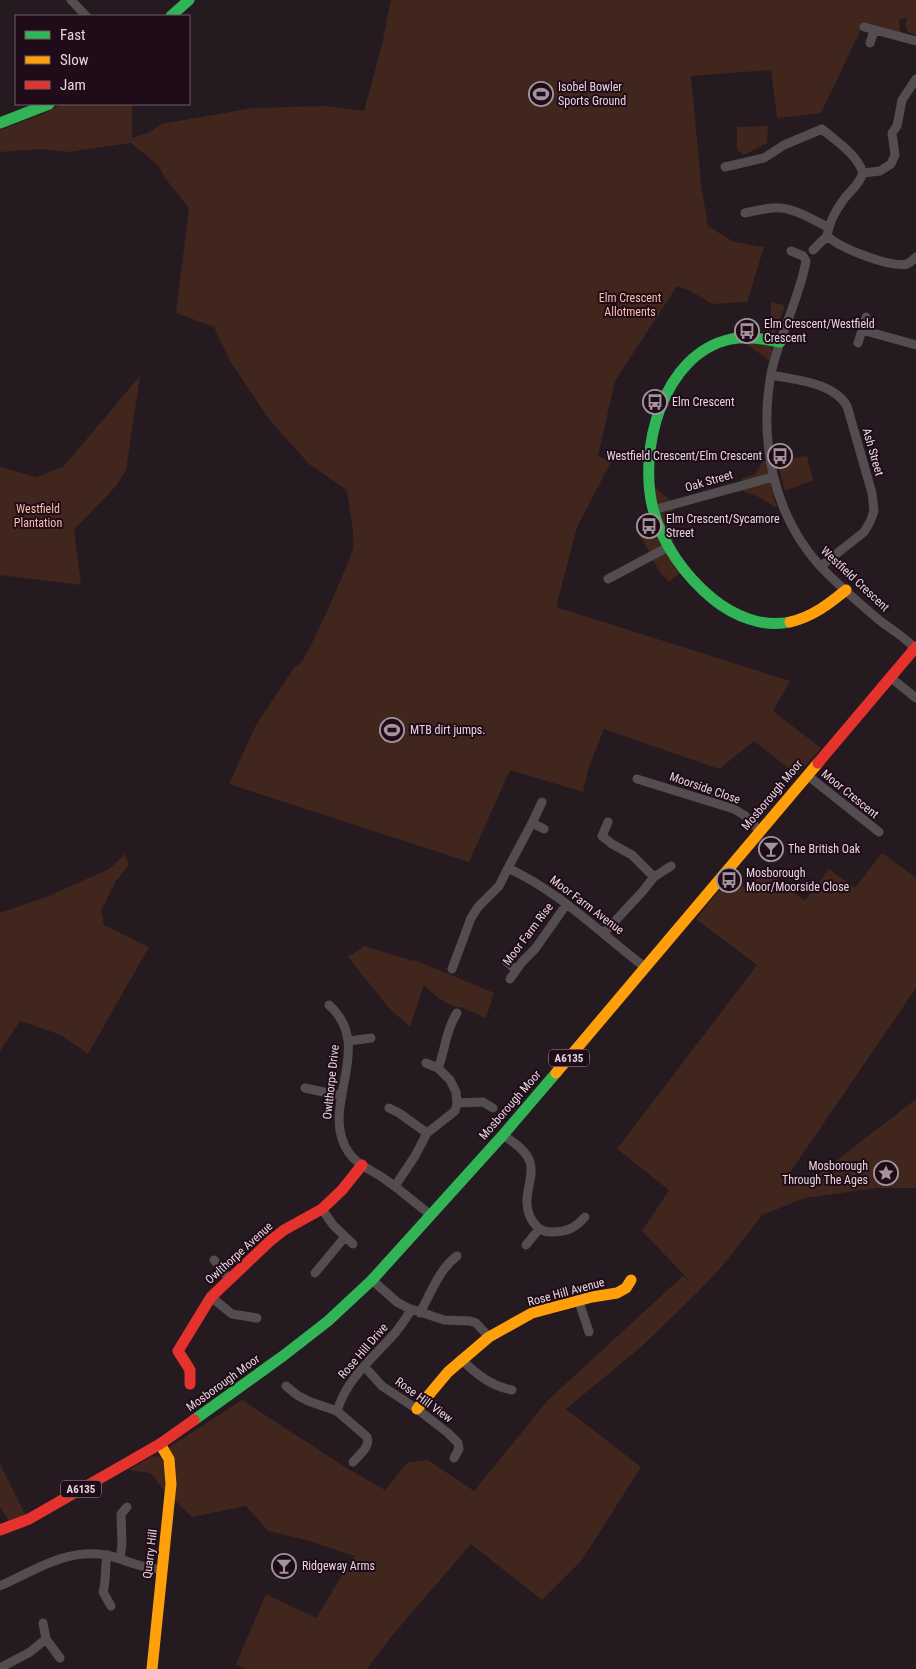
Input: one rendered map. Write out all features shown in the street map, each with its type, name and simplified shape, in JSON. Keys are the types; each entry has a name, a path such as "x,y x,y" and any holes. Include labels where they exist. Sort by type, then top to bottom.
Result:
{"main road":[{"path":"172,15 184,1"},
{"path":"0,123 46,105"},
{"path":"780,342 744,338 723,341 702,352 689,362 662,402 650,439 648,472 653,510 668,547 692,581 706,594 739,615 763,622 786,623 812,615 834,601 846,590"},
{"name":"Mosborough Moor","path":"160,1444 313,1333 372,1280 503,1135 646,968 915,647"},
{"name":"Owlthorpe Avenue","path":"190,1384 190,1370 178,1351 211,1297 270,1240 322,1209 342,1190 362,1165"},
{"name":"Rose Hill Avenue","path":"417,1409 461,1359 488,1337 532,1313 592,1297 617,1293 626,1288 632,1280"},
{"name":"A6135","path":"0,1530 29,1519 160,1444"},
{"name":"Quarry Hill","path":"152,1669 171,1477 169,1460 160,1444"}],"street":[{"path":"71,0 85,15"},
{"path":"864,27 916,42"},
{"path":"870,43 874,30"},
{"path":"863,173 880,171 890,164 895,155 892,133 898,120 902,100 916,79"},
{"path":"725,167 764,158 784,145 822,129 858,162 863,173 860,181 832,216 828,232 809,254 803,256 791,251"},
{"path":"745,213 774,208 785,209 808,217 828,232 833,241 863,256 901,264 909,263 916,257"},
{"name":"Westfield Crescent","path":"809,254 771,375 767,428 768,455 773,477 782,505 793,528 805,548 820,566 879,620 915,647"},
{"path":"858,343 866,317"},
{"path":"862,330 916,345"},
{"name":"Ash Street","path":"771,375 818,386 837,394 844,400 872,493 874,511 864,532 820,566"},
{"name":"Oak Street","path":"653,510 773,477"},
{"path":"608,579 668,547"},
{"path":"890,677 916,698"},
{"name":"Moor Crescent","path":"807,775 879,832"},
{"name":"Moorside Close","path":"637,779 734,809 744,815 760,831"},
{"path":"452,969 471,918 478,907 499,886 542,802"},
{"path":"608,822 602,836 632,855 654,877"},
{"path":"532,823 544,828"},
{"path":"604,933 654,877 671,866"},
{"name":"Moor Farm Avenue","path":"508,868 540,885 604,933 646,968"},
{"name":"Moor Farm Rise","path":"510,979 535,949 566,905"},
{"path":"506,961 516,970"},
{"name":"Owlthorpe Drive","path":"329,1005 339,1017 349,1041 349,1055 339,1124 342,1140 348,1152 362,1165 394,1186 431,1215"},
{"path":"438,1068 444,1053 449,1024 457,1013"},
{"path":"349,1041 371,1038"},
{"path":"394,1186 415,1156 427,1132 454,1111 457,1103 456,1092 450,1080 438,1068 426,1062"},
{"path":"305,1088 342,1096"},
{"path":"457,1103 483,1102 493,1108"},
{"path":"389,1108 427,1132"},
{"path":"503,1135 527,1156 531,1164 527,1204 534,1224 539,1229 548,1232 566,1232 578,1226 585,1217"},
{"path":"322,1209 333,1226 344,1238 353,1244"},
{"path":"526,1245 539,1229"},
{"path":"315,1273 344,1238"},
{"name":"Rose Hill Drive","path":"337,1411 340,1400 364,1366 416,1312 442,1272 456,1256"},
{"path":"214,1260 230,1280"},
{"path":"372,1280 397,1302 416,1312 444,1320 476,1323 488,1337"},
{"path":"211,1297 232,1314 257,1318"},
{"path":"579,1302 590,1332"},
{"path":"461,1359 481,1378 503,1389 512,1390"},
{"name":"Rose Hill View","path":"364,1366 382,1386 417,1409 458,1443 459,1449 454,1458"},
{"path":"286,1386 308,1401 337,1411 368,1439 367,1446 353,1462"},
{"path":"120,1559 122,1544 121,1514 127,1507"},
{"path":"0,1586 36,1568 68,1556 106,1555 162,1570"},
{"path":"106,1555 105,1586 103,1592 111,1606"},
{"path":"43,1623 46,1639 60,1658"},
{"path":"0,1668 30,1652 46,1639"}],"green space":[{"name":"Elm Crescent Allotments","path":"391,0 916,0 916,35 908,32 905,26 907,17 899,20 900,33 863,25 821,113 777,118 771,70 691,76 701,183 708,226 734,242 764,247 747,302 712,304 689,290 677,286 615,381 598,456 611,462 577,527 556,607 790,681 773,711 821,748 797,775 754,741 719,769 604,729 588,770 583,792 510,770 469,862 229,784 256,725 294,668 300,664 304,657 320,627 345,570 353,548 353,527 347,490 309,464 269,419 230,361 214,327 176,313 189,208 165,178 158,165 131,143 68,152 41,149 0,152 0,130 43,114 60,105 132,105 132,138 148,133 161,124 253,108 325,106 364,111 382,45"},
{"path":"768,126 767,143 744,155 737,150 737,127"},
{"path":"771,302 785,305 776,331 770,361 745,343 767,343 771,333"},
{"name":"Westfield Plantation","path":"140,376 126,470 116,486 74,530 81,585 0,575 0,467 36,477 63,467"},
{"path":"807,456 813,480 785,491 777,461"},
{"path":"763,460 766,462 777,507 744,492 741,480 755,474"},
{"path":"652,485 670,500 674,510 667,527 675,545 670,557 680,573 669,582 659,571 641,537 663,527"},
{"path":"882,853 916,878 916,988 789,1174 806,1184 916,1099 916,1188 876,1188 805,1198 762,1215 724,1264 699,1291 641,1347 566,1409 641,1467 582,1560 542,1600 471,1544 391,1637 367,1669 245,1669 236,1664 266,1594 316,1618 354,1556 310,1541 268,1531 246,1506 192,1517 175,1501 168,1448 242,1400 348,1469 385,1490 407,1463 428,1460 474,1491 548,1400 683,1276 692,1283 642,1231 669,1190 617,1149 757,965 696,919 731,876 747,890 764,869 805,901 829,869 855,888"},
{"path":"125,854 129,865 116,881 101,911 104,925 149,947 88,1054 61,1035 20,1021 0,1051 0,913 46,897 109,869"},
{"path":"364,946 415,960 494,993 486,1018 461,1007 446,1003 424,985 410,1027 389,1008 348,957"},
{"path":"152,1456 160,1457 166,1464 166,1494 151,1473 129,1470"},
{"path":"0,1464 25,1514 10,1523 0,1507"}],"traffic: fast":[{"path":"172,15 189,0"},
{"path":"0,123 46,105"},
{"path":"780,342 750,338 731,339 707,348 688,364 672,384 660,408 653,433 649,460 649,485 653,509 662,535 684,570 703,590 730,611 749,619 770,623 790,622"},
{"path":"194,1420 328,1321 372,1280 503,1135 556,1073"}],"traffic: slow":[{"path":"790,622 813,613 846,590"},
{"path":"556,1073 818,763"},
{"path":"417,1409 448,1372 489,1337 532,1313 592,1297 617,1293 626,1288 631,1280"},
{"path":"152,1669 171,1484 169,1459 160,1444"}],"traffic: jam":[{"path":"818,763 916,647"},
{"path":"190,1384 190,1370 178,1351 211,1297 270,1241 284,1230 322,1209 342,1190 362,1165"},
{"path":"0,1530 29,1519 160,1444 194,1420"}],"place":[{"name":"Isobel Bowler Sports Ground","path":"541,94"},
{"name":"Elm Crescent/Westfield Crescent","path":"747,331"},
{"name":"Elm Crescent","path":"655,402"},
{"name":"Westfield Crescent/Elm Crescent","path":"780,456"},
{"name":"Elm Crescent/Sycamore Street","path":"649,526"},
{"name":"MTB dirt jumps.","path":"392,730"},
{"name":"The British Oak","path":"771,849"},
{"name":"Mosborough Moor/Moorside Close","path":"729,880"},
{"name":"Mosborough Through The Ages","path":"886,1173"},
{"name":"Ridgeway Arms","path":"284,1566"}]}
